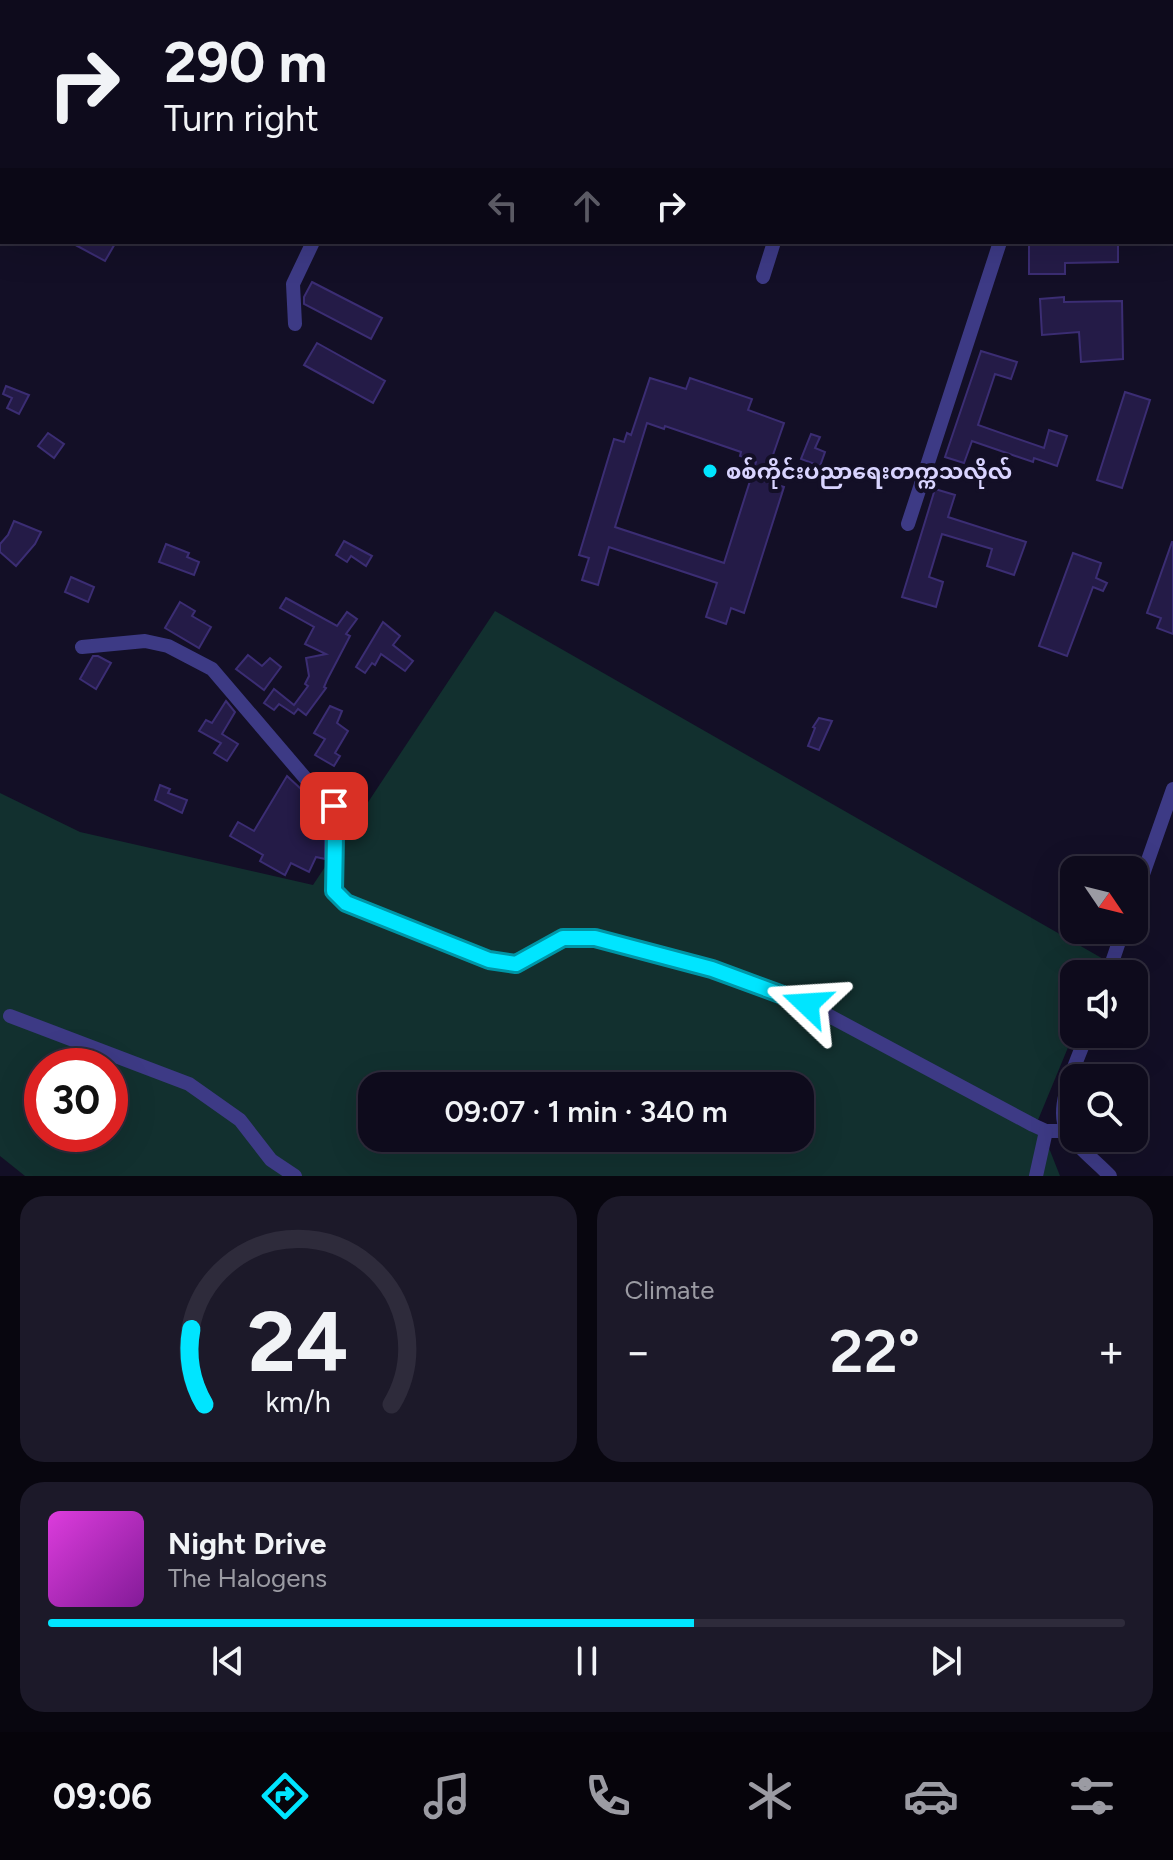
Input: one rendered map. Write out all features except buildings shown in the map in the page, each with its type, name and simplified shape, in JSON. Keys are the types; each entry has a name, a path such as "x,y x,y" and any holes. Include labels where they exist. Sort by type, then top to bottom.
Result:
{"street":[{"path":"295,324 293,284 312,244"},
{"path":"763,277 773,244"},
{"path":"908,524 999,244"},
{"path":"82,647 145,641 168,646 212,669 312,786 340,812 335,836 334,891 346,903 489,960 516,964 563,938 595,938 712,969 807,1004 1046,1131 1060,1131"},
{"path":"1148,860 1173,789"},
{"path":"10,1016 189,1084 240,1120 271,1160 295,1176"},
{"path":"1036,1176 1046,1131"},
{"path":"1087,1152 1110,1176"}],"green space":[{"path":"495,611 1060,934 1060,944 1077,944 1105,960 1060,960 1060,1048 1068,1048 1038,1120 1060,1176 25,1176 0,1156 0,793 80,832 313,885"}],"place":[{"name":"စစ်ကိုင်းပညာရေးတက္ကသလိုလ်","path":"710,471"}],"route":[{"path":"334,806 340,812 335,836 334,891 346,903 379,917 489,960 516,964 563,938 595,938 712,969 807,1004"}]}
